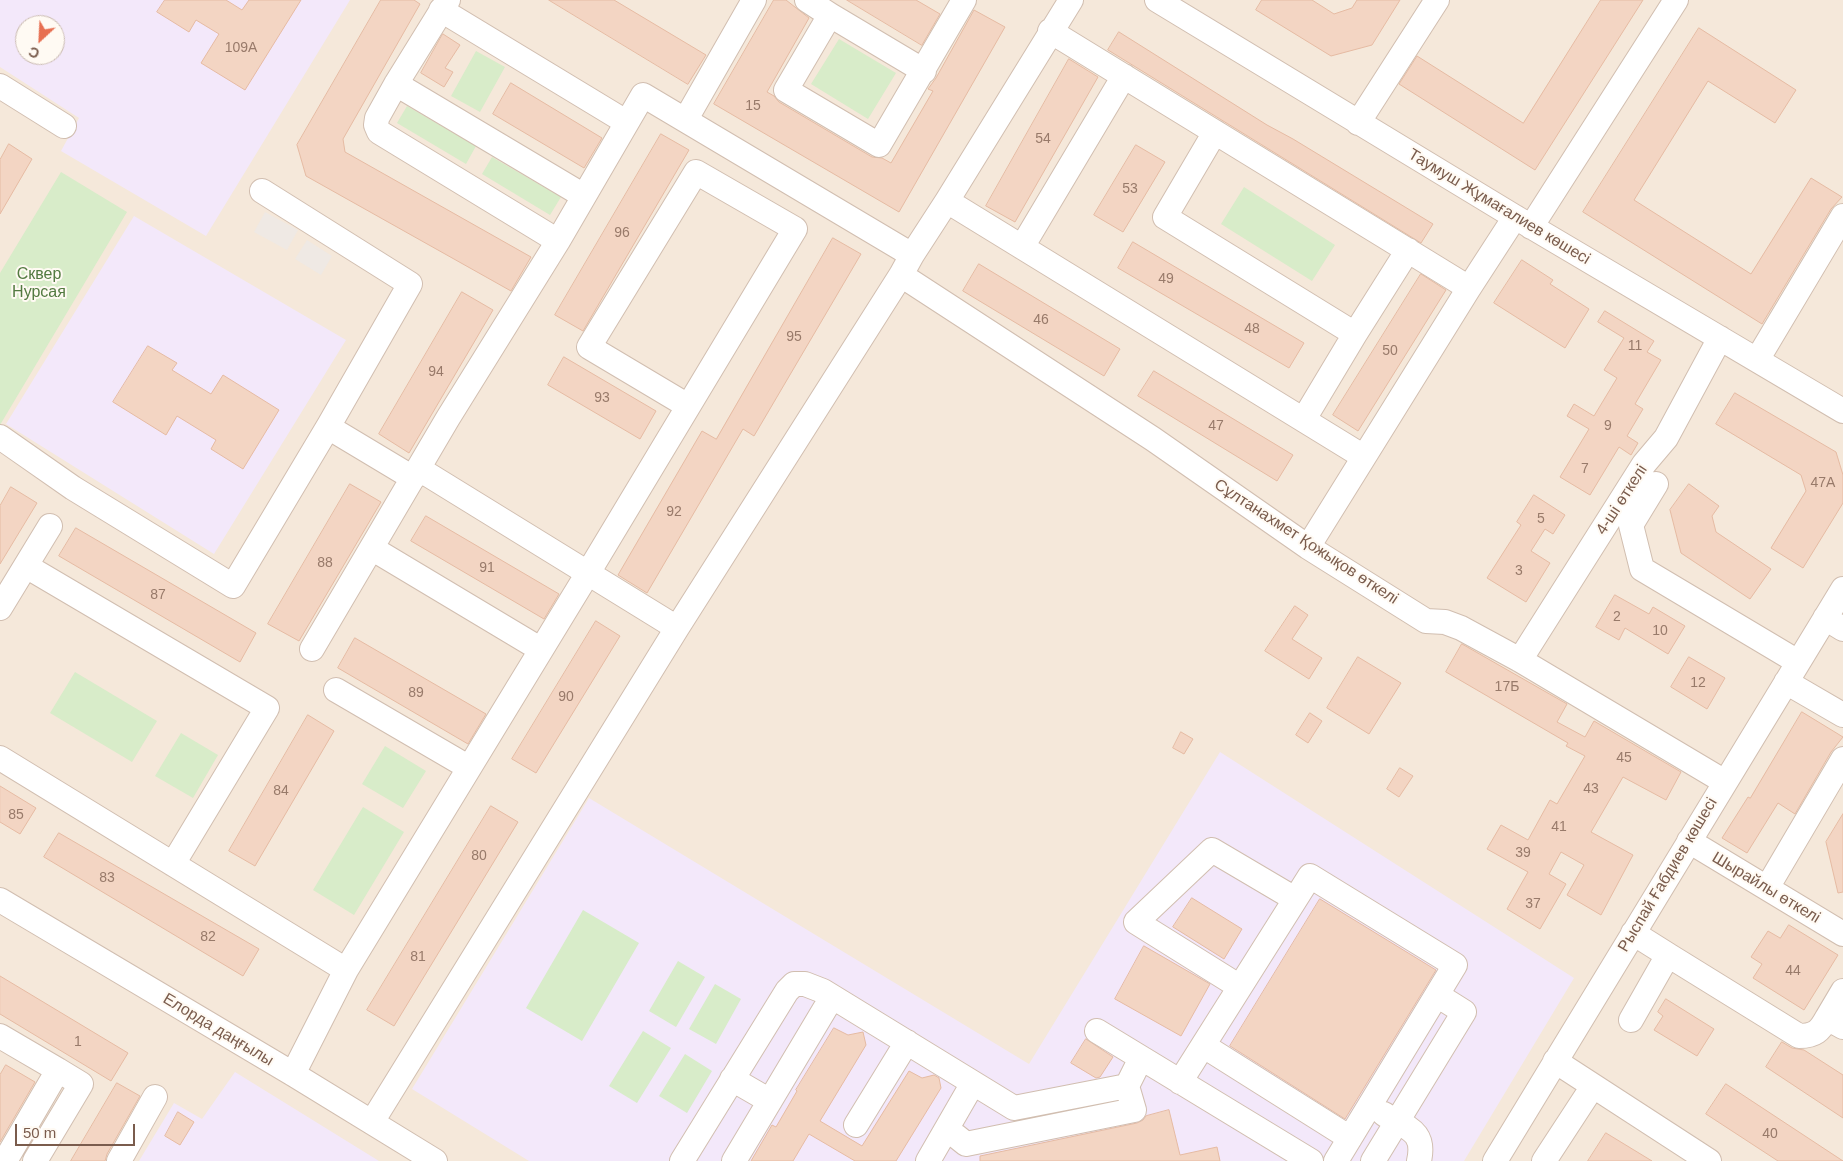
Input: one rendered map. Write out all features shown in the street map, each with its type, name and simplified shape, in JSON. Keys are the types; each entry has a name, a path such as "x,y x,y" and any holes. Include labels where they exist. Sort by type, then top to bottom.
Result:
{"street":[{"path":"686,120 754,0"},
{"path":"806,0 924,71"},
{"path":"830,14 786,90 879,145 964,0"},
{"path":"372,1122 677,628 947,201 1070,0"},
{"name":"Таумуш Жұмағалиев көшесі","path":"1157,0 1523,222 1843,411"},
{"path":"1358,122 1437,0"},
{"path":"1308,547 1469,288 1523,222 1676,0"},
{"path":"312,649 558,241 626,122 445,5 377,118 376,125 379,132 558,241"},
{"path":"1050,31 1469,288"},
{"path":"1022,247 1124,76"},
{"path":"396,84 584,196"},
{"path":"1,89 64,126"},
{"name":"Сұлтанахмет Қожықов өткелі","path":"626,122 643,95 686,120 906,265 1308,547 1426,621 1446,622 1461,628 1520,660 1725,782"},
{"path":"1215,132 1165,216 1355,334"},
{"path":"293,1074 346,970 588,573 795,229 696,172 589,347 688,406"},
{"path":"0,437 73,488 233,586 328,427 410,284 262,190"},
{"path":"947,201 1304,419 1364,458"},
{"path":"1757,360 1843,216"},
{"path":"1304,419 1408,250"},
{"name":"4-ші өткелі","path":"1520,660 1644,464 1666,438 1720,338"},
{"path":"328,427 416,474 588,573 677,628"},
{"path":"1656,484 1632,525 1642,569 1792,672 1843,715"},
{"path":"0,608 50,526"},
{"path":"373,549 540,649"},
{"path":"26,566 268,708 173,864"},
{"name":"Рыспай Ғабдиев көшесі","path":"1495,1161 1792,672 1834,623 1843,589"},
{"path":"336,690 468,767"},
{"path":"0,758 346,970"},
{"path":"1767,888 1843,760"},
{"name":"Шырайлы өткелі","path":"1689,841 1843,934"},
{"path":"1240,987 1136,922 1212,850 1295,899"},
{"path":"1180,1082 1310,876 1455,965 1336,1161"},
{"name":"Елорда даңғылы","path":"0,900 293,1074 435,1161"},
{"path":"1633,933 1799,1036 1809,1036 1835,1022 1843,991"},
{"path":"1632,1020 1668,955"},
{"path":"682,1161 787,991 794,984 805,984 832,997 1014,1108 1127,1086"},
{"path":"1373,1161 1464,1012 1437,995"},
{"path":"734,1161 832,997"},
{"path":"1097,1031 1180,1082 1277,1155 1311,1161"},
{"path":"0,1036 81,1084 36,1161"},
{"path":"856,1125 906,1042"},
{"path":"1204,1046 1350,1138"},
{"path":"956,1136 966,1144 1134,1110 1127,1086 1141,1058"},
{"path":"1555,1062 1709,1161"},
{"path":"5,1161 58,1070"},
{"path":"732,1079 770,1101"},
{"path":"928,1161 973,1083"},
{"path":"1544,1161 1593,1086"},
{"path":"119,1161 155,1097"},
{"path":"1370,1104 1413,1131 1420,1139 1422,1150 1420,1161"},
{"path":"1026,1106 1029,1131"}],"shaded area":[{"path":"0,0 1843,0 1843,1161 0,1161"},
{"path":"0,0 350,0 206,236 61,151 79,118 0,67"},
{"path":"265,212 298,230 287,250 254,232"},
{"path":"134,216 346,340 214,554 6,424"},
{"path":"307,240 332,256 321,275 295,259"},
{"path":"1220,752 1574,978 1464,1161 529,1161 412,1089 589,798 1029,1064"},
{"path":"235,1072 379,1161 139,1161 174,1103 202,1119"}],"green space":[{"path":"839,39 896,73 868,119 811,84"},
{"path":"476,51 505,67 480,112 451,96"},
{"path":"407,106 476,146 466,164 397,123"},
{"path":"492,157 561,197 550,215 482,174"},
{"name":"Сквер Нурсая","path":"61,172 127,212 0,425 0,273"},
{"path":"1244,187 1335,245 1312,281 1221,224"},
{"path":"75,672 157,721 132,762 50,713"},
{"path":"181,733 218,755 193,798 155,776"},
{"path":"385,746 426,771 403,808 362,784"},
{"path":"363,807 404,832 354,915 313,890"},
{"path":"583,910 639,943 582,1041 526,1008"},
{"path":"678,961 705,977 676,1027 649,1011"},
{"path":"715,984 741,999 716,1044 689,1029"},
{"path":"643,1031 671,1048 637,1103 609,1086"},
{"path":"685,1054 712,1071 687,1113 659,1096"}],"building":[{"path":"165,0 226,0 242,10 249,0 301,0 245,90 201,63 219,34 196,20 189,32 157,12"},
{"path":"381,0 414,0 420,4 343,139 345,152 531,257 511,291 306,176 297,145"},
{"path":"549,0 614,0 706,55 688,84"},
{"path":"774,0 786,0 809,18 767,92 779,102 872,157 882,158 891,163 933,91 928,89 974,10 1005,27 899,212 714,104"},
{"path":"847,0 916,0 940,14 922,45"},
{"path":"1262,0 1312,0 1334,14 1352,8 1357,0 1400,0 1372,45 1331,56 1256,10"},
{"path":"1601,0 1643,0 1535,170 1399,84 1417,56 1523,123"},
{"path":"1699,28 1796,90 1775,123 1708,81 1634,200 1751,274 1811,178 1842,197 1831,209 1762,324 1583,212"},
{"path":"1119,32 1267,125 1433,224 1421,243 1108,50"},
{"path":"443,34 460,45 445,68 453,72 444,87 421,73"},
{"path":"1069,59 1098,77 1015,222 986,206"},
{"path":"511,83 602,138 584,168 493,114"},
{"path":"661,134 689,150 583,331 555,315"},
{"path":"9,144 32,159 0,214 0,160"},
{"path":"1136,145 1165,162 1123,232 1094,215"},
{"path":"833,238 861,254 754,436 743,429 647,593 618,575 702,431 716,439"},
{"path":"1133,242 1304,343 1289,368 1118,268"},
{"path":"1522,260 1553,280 1550,284 1589,309 1565,348 1494,303"},
{"path":"979,264 1120,349 1104,376 963,291"},
{"path":"1421,274 1446,290 1358,431 1333,415"},
{"path":"462,292 493,310 409,453 379,434"},
{"path":"1605,311 1654,341 1647,352 1661,360 1635,404 1643,409 1627,436 1638,443 1631,455 1619,447 1590,495 1560,477 1589,429 1567,416 1574,404 1594,416 1617,378 1604,370 1624,338 1598,322"},
{"path":"148,346 177,363 172,370 211,394 223,375 279,410 243,469 211,449 216,440 177,416 166,435 113,402"},
{"path":"564,357 656,411 640,439 548,385"},
{"path":"1154,371 1293,455 1277,481 1138,396"},
{"path":"1735,393 1836,452 1843,475 1843,503 1803,568 1771,548 1806,491 1801,475 1716,424"},
{"path":"350,484 381,502 299,641 268,624"},
{"path":"1689,484 1719,506 1712,516 1716,532 1771,569 1750,599 1681,553 1670,510"},
{"path":"11,487 37,503 0,564 0,506"},
{"path":"1534,495 1565,515 1553,534 1545,529 1531,551 1550,563 1526,602 1487,578 1521,525 1517,522"},
{"path":"426,516 559,594 544,619 411,541"},
{"path":"76,528 256,633 240,662 59,556"},
{"path":"1615,595 1649,614 1653,607 1685,626 1668,654 1625,628 1619,640 1596,627"},
{"path":"1295,606 1308,615 1292,639 1322,658 1309,679 1265,651"},
{"path":"596,621 620,636 536,773 512,759"},
{"path":"355,638 486,714 468,744 338,668"},
{"path":"1462,644 1567,704 1557,722 1585,737 1594,721 1681,772 1666,800 1623,777 1591,832 1633,855 1601,915 1567,895 1584,865 1561,852 1549,874 1566,884 1540,929 1507,909 1528,872 1487,849 1501,825 1528,840 1550,800 1557,804 1585,756 1566,746 1568,743 1446,672"},
{"path":"1358,657 1401,683 1369,734 1327,708"},
{"path":"1689,657 1725,678 1707,709 1671,687"},
{"path":"1802,712 1843,737 1831,752 1795,814 1778,803 1747,853 1722,838 1748,797 1750,798"},
{"path":"1310,713 1322,721 1308,743 1296,735"},
{"path":"308,715 334,731 255,866 229,851"},
{"path":"1181,732 1193,739 1184,754 1173,748"},
{"path":"1400,768 1413,776 1399,797 1387,789"},
{"path":"0,786 36,808 20,834 0,822"},
{"path":"491,806 518,822 394,1026 367,1010"},
{"path":"1843,814 1843,892 1838,893 1826,842"},
{"path":"59,833 259,949 243,976 44,857"},
{"path":"1192,898 1242,929 1224,959 1173,927"},
{"path":"1320,899 1436,970 1345,1119 1230,1046"},
{"path":"1789,925 1838,955 1804,1010 1753,978 1762,964 1751,957 1768,931 1780,938"},
{"path":"1144,946 1210,984 1181,1036 1115,999"},
{"path":"0,976 128,1053 111,1081 0,1014"},
{"path":"1666,999 1714,1029 1697,1056 1654,1030 1663,1016 1658,1012"},
{"path":"834,1028 848,1035 863,1032 866,1045 820,1121 862,1146 909,1071 922,1078 934,1075 939,1078 941,1088 896,1161 855,1161 809,1134 793,1161 751,1161 772,1125 776,1127"},
{"path":"1086,1039 1113,1057 1100,1077 1096,1078 1071,1063"},
{"path":"1782,1042 1792,1048 1804,1050 1843,1075 1843,1118 1766,1067"},
{"path":"6,1065 35,1082 0,1142 0,1075"},
{"path":"117,1083 140,1096 107,1154 105,1161 71,1161"},
{"path":"1726,1084 1843,1161 1778,1161 1706,1114"},
{"path":"1169,1110 1180,1155 1217,1147 1220,1161 980,1161 980,1156 1137,1123 1146,1116"},
{"path":"178,1112 194,1122 180,1145 165,1136"},
{"path":"1606,1133 1652,1161 1588,1161"}]}
